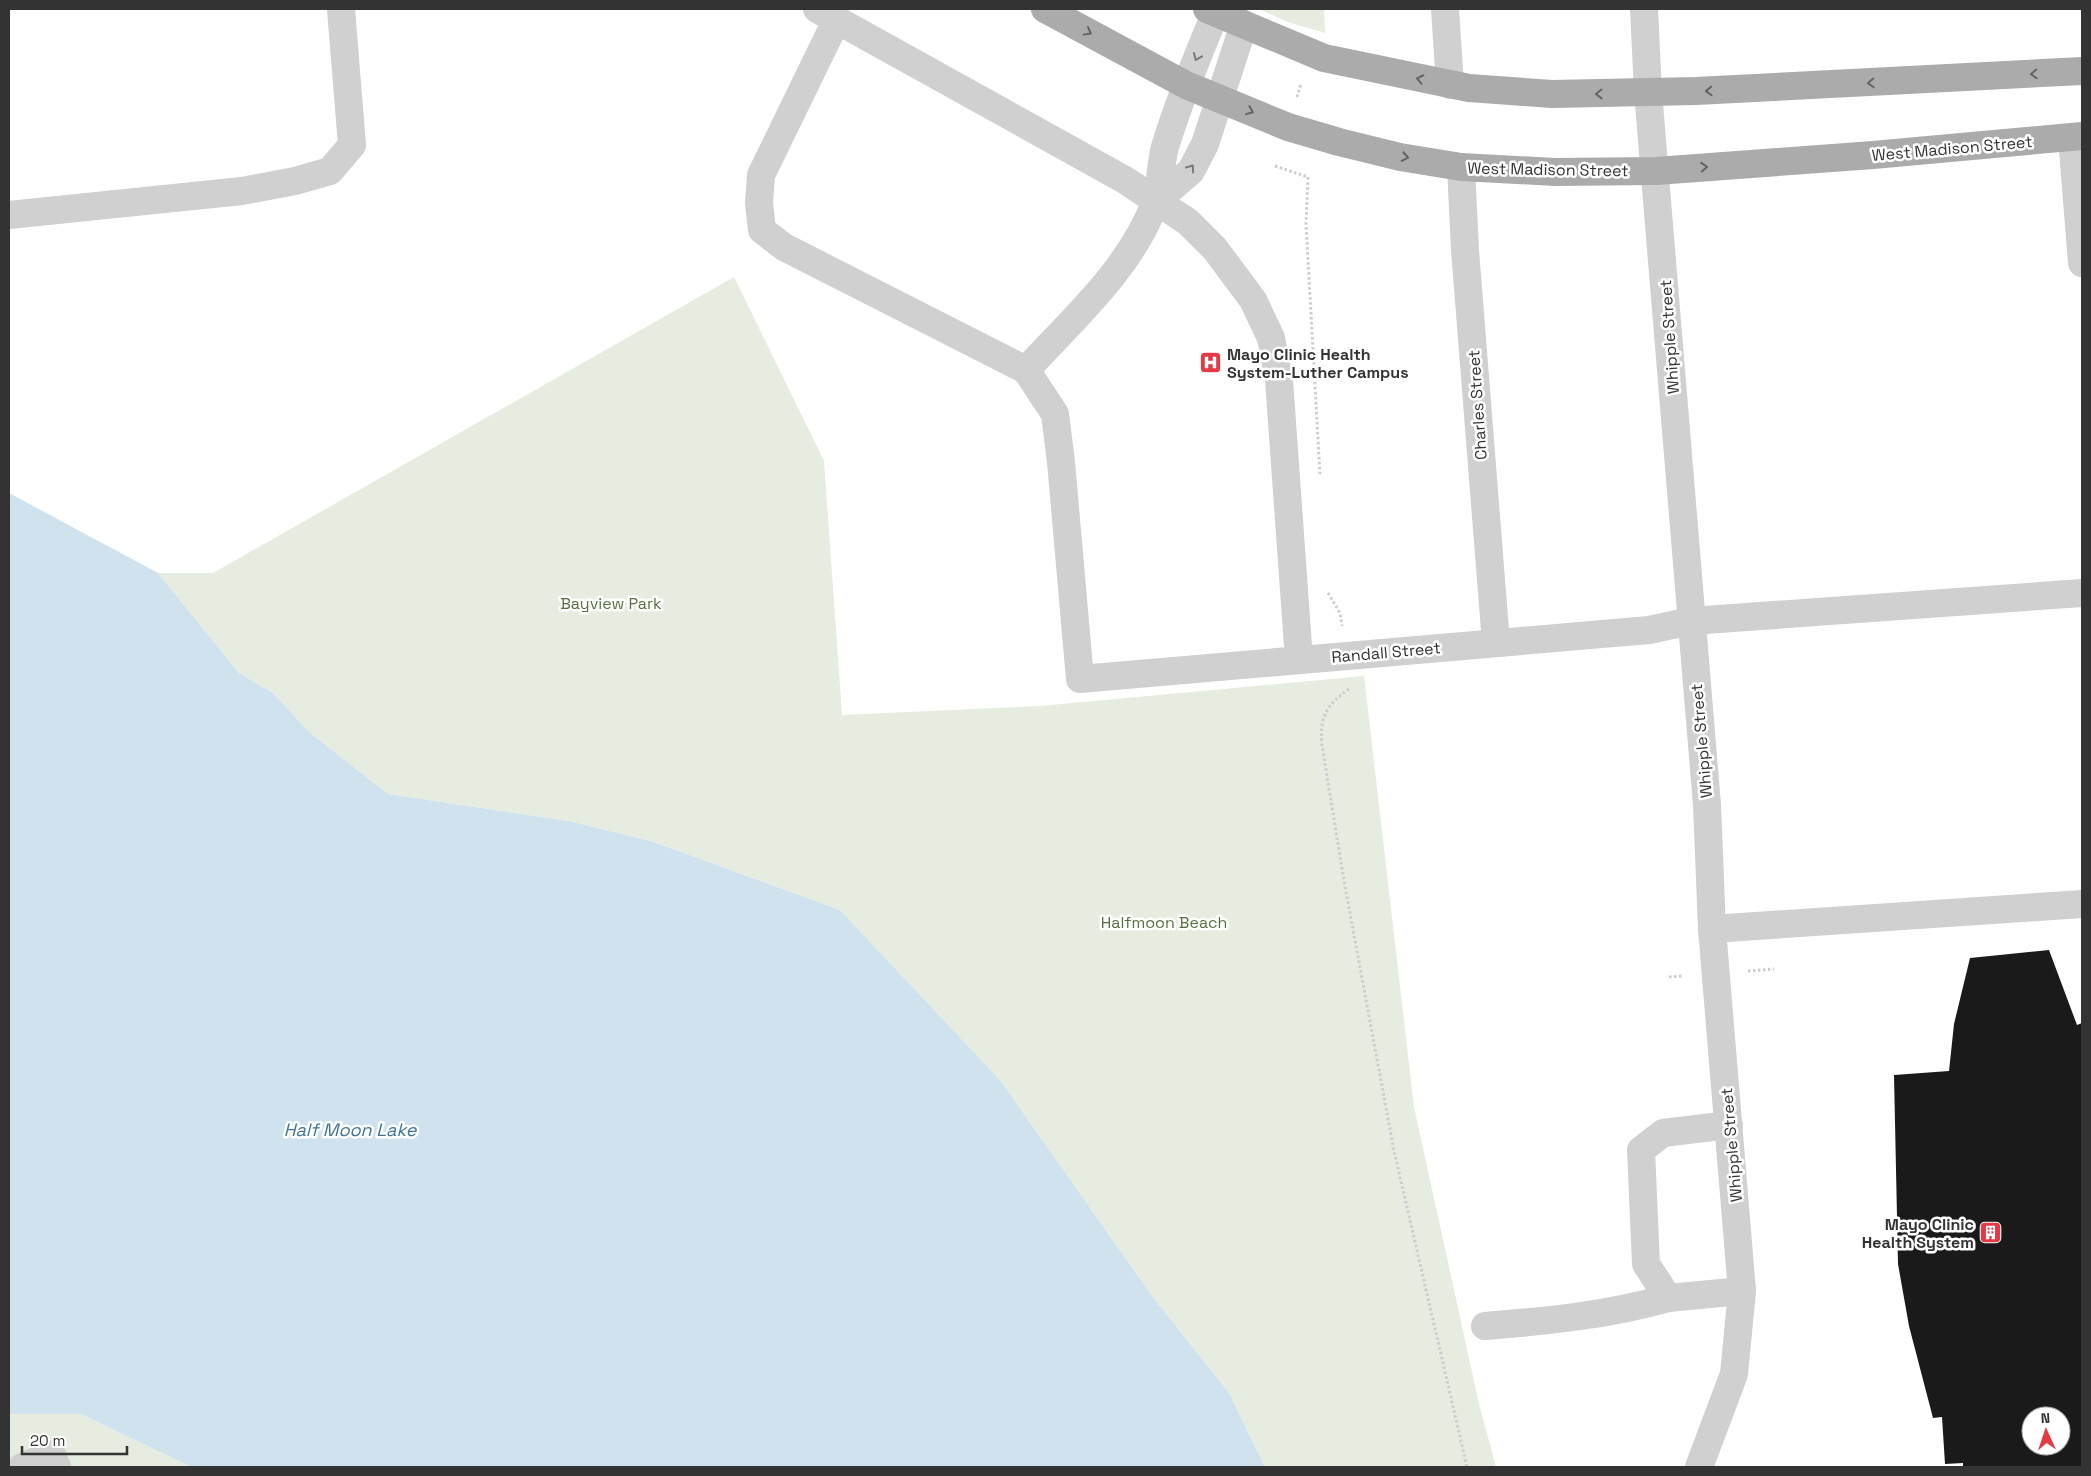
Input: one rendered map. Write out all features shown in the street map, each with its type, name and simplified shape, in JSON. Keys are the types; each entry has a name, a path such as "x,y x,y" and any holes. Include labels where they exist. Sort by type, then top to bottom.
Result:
{"main road":[{"name":"West Madison Street","path":"1045,9 1186,85 1288,127 1400,157 1461,167 1555,172 1656,170 1872,155 2077,137"},
{"path":"1212,10 1324,58 1469,88 1552,94 1815,86 2082,71"}],"street":[{"path":"9,215 242,191 295,181 330,171 352,145 342,9"},
{"path":"1445,9 1450,85"},
{"name":"Whipple Street","path":"1644,9 1648,92 1656,170 1707,805 1712,929 1742,1291 1734,1374 1699,1467"},
{"path":"1212,10 1161,162 1156,201 1131,250 1092,299 1026,370 784,247 762,230 759,203 761,175 827,14 1125,180 1156,201 1188,222 1216,249 1253,300 1271,338 1279,380 1299,660"},
{"path":"1156,201 1192,171 1220,99 1244,24"},
{"path":"2077,137 2082,263"},
{"name":"Charles Street","path":"1461,167 1465,250 1496,643"},
{"name":"Randall Street","path":"1026,370 1055,414 1080,678 1649,630 1691,621 2082,593"},
{"path":"1712,929 2082,904"},
{"path":"1668,1298 1646,1264 1641,1150 1663,1133 1729,1125"},
{"path":"1484,1326 1602,1313 1668,1298 1742,1291"},
{"path":"22,1467 52,1454 57,1467"}],"path":[{"path":"1297,99 1302,82"},
{"path":"1275,166 1308,177 1306,224 1321,481"},
{"path":"1328,587 1329,595 1340,612 1343,634"},
{"path":"1348,683 1349,689 1337,696 1328,707 1320,729 1322,745 1344,882 1394,1152 1467,1467"},
{"path":"1744,971 1774,969"},
{"path":"1669,977 1689,976"}],"green space":[{"path":"1259,9 1324,9 1325,33 1288,22"},
{"path":"734,277 824,461 842,715 1040,706 1364,676 1414,1107 1479,1404 1496,1467 1265,1467 1229,1393 1152,1296 1000,1080 840,910 654,842 569,821 388,794 309,732 273,693 239,673 158,573 213,573"},
{"path":"9,1414 81,1414 191,1467 9,1467"}],"water":[{"name":"Half Moon Lake","path":"9,493 158,573 239,673 273,693 309,732 388,794 569,821 654,842 840,910 1000,1080 1152,1296 1229,1393 1265,1467 191,1467 81,1414 9,1414"}],"building":[{"name":"Mayo Clinic Health System","path":"2049,950 2077,1025 2082,1023 2082,1467 1963,1467 1963,1463 1945,1464 1942,1417 1933,1418 1909,1326 1898,1264 1894,1075 1949,1071 1954,1024 1970,958"}],"place":[{"name":"Mayo Clinic Health System-Luther Campus","path":"1211,363"},
{"name":"Mayo Clinic Health System","path":"1990,1233"}],"park label":[{"name":"Bayview Park","path":"611,603"},
{"name":"Halfmoon Beach","path":"1164,922"}]}
